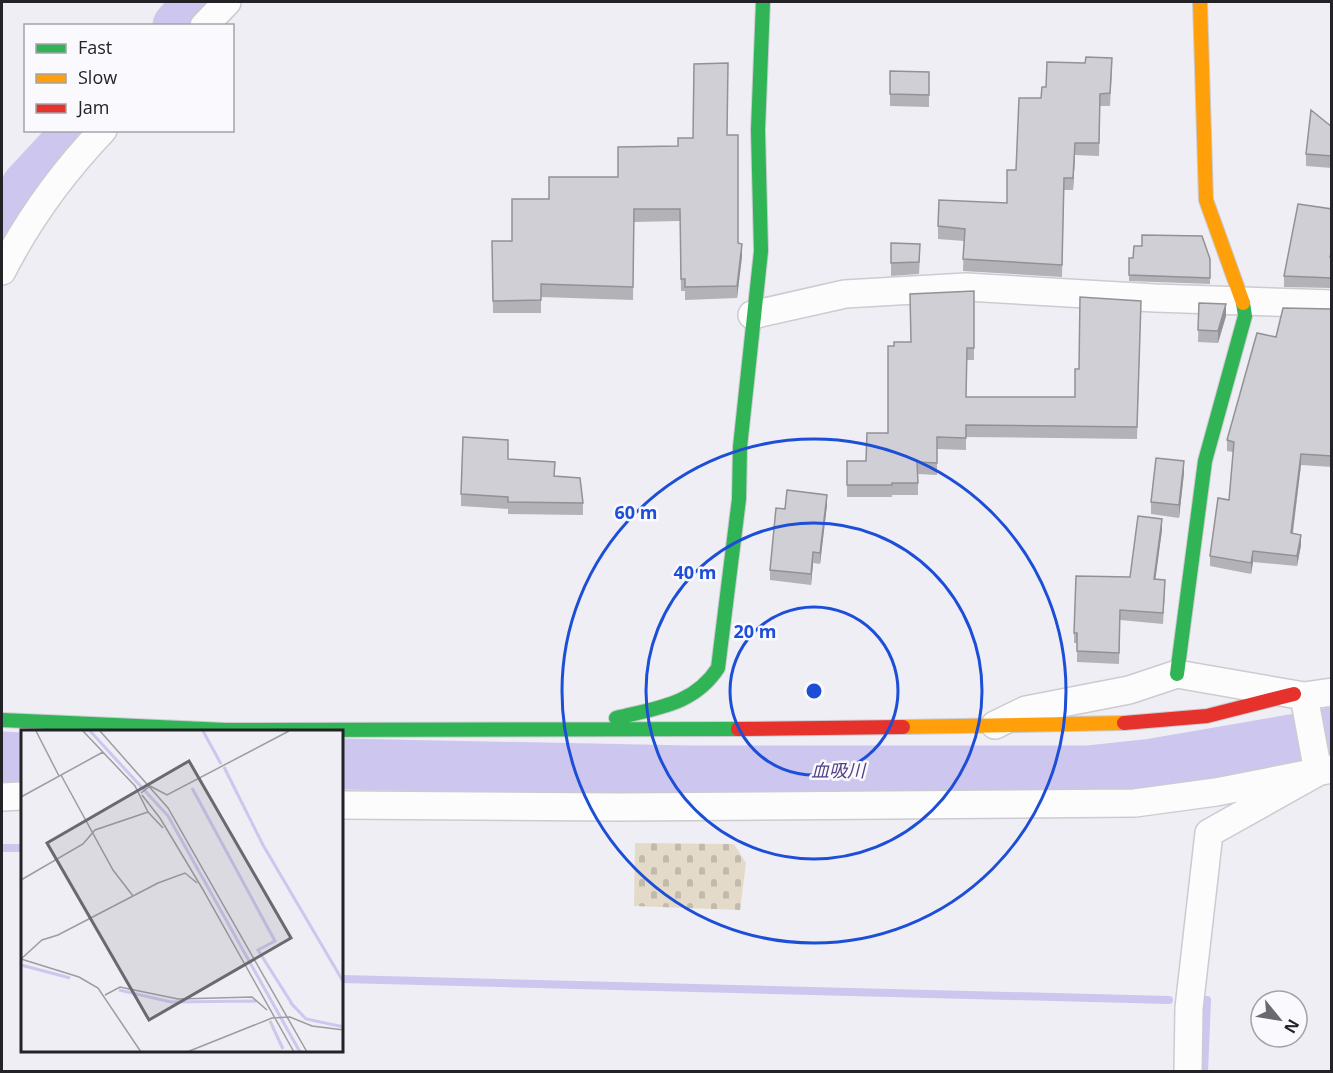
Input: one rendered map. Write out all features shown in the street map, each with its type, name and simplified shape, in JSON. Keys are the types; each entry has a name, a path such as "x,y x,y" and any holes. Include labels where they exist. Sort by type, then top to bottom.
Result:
{"street":[{"path":"206,24 227,2"},
{"path":"568,731 697,695 711,682 718,668 739,500 740,447 761,251 758,130 763,2"},
{"path":"1178,674 1205,461 1245,316 1243,299 1206,201 1200,2"},
{"path":"2,272 23,231 82,152 101,132"},
{"path":"753,315 845,294 966,287 1155,298 1243,299 1332,304"},
{"path":"993,726 1026,710 1129,690 1178,674 1301,699"},
{"path":"344,730 568,731 1103,725 1207,716 1332,692"},
{"path":"1301,699 1322,766"},
{"path":"2,720 226,730"},
{"path":"344,805 619,807 1135,803 1216,792 1322,766"},
{"path":"1188,1071 1189,1008 1209,832 1322,766"},
{"path":"2,797 21,796"}],"green space":[{"path":"635,843 734,844 746,863 740,910 634,906"}],"building":[{"path":"1086,57 1112,58 1110,93 1100,94 1099,143 1075,143 1073,178 1064,178 1062,265 963,259 965,229 938,226 939,200 1007,203 1007,170 1016,170 1019,98 1041,98 1042,87 1046,87 1047,62 1085,63"},
{"path":"728,63 727,135 738,135 738,243 742,244 737,286 685,287 685,279 681,279 680,209 634,209 633,287 541,284 541,300 493,301 492,241 512,241 512,199 549,199 549,177 618,177 618,147 678,146 678,138 693,138 694,64"},
{"path":"890,71 929,72 929,95 890,94"},
{"path":"1311,110 1332,127 1332,156 1306,154"},
{"path":"1298,204 1332,209 1330,257 1332,257 1332,278 1284,276"},
{"path":"1142,235 1202,236 1210,259 1210,278 1129,275 1129,258 1133,258 1134,246 1142,246"},
{"path":"891,243 920,244 919,262 891,263"},
{"path":"974,291 974,348 967,348 966,397 1075,397 1075,369 1079,369 1080,297 1141,301 1137,427 966,425 966,438 937,437 937,463 917,462 918,483 847,485 847,461 866,461 867,433 888,433 888,346 894,346 894,342 911,342 910,294"},
{"path":"1199,303 1226,304 1218,331 1198,330"},
{"path":"1283,308 1332,309 1332,456 1301,454 1291,533 1301,535 1297,556 1253,551 1251,563 1210,556 1218,498 1229,500 1234,442 1227,440 1257,333 1276,337"},
{"path":"463,437 508,440 508,459 555,462 554,476 580,478 583,503 508,502 508,497 461,494"},
{"path":"1156,458 1184,461 1179,505 1151,502"},
{"path":"787,490 827,495 820,553 813,552 811,574 770,570 776,508 785,509"},
{"path":"1138,516 1162,519 1154,579 1165,580 1163,613 1120,610 1119,653 1077,651 1077,633 1074,633 1076,576 1130,577"}],"waterway":[{"path":"180,24 200,2"},
{"path":"2,233 27,186 77,132"},
{"name":"血吸川","path":"344,764 688,771 1087,771 1153,764 1332,733"},
{"name":"血吸川","path":"2,757 21,758"},
{"path":"2,848 21,848"},
{"path":"344,979 1169,1000"},
{"path":"1203,1000 1207,1000 1204,1072"}],"traffic: fast":[{"path":"616,718 660,708 686,697 698,690 718,668 739,499 740,447 761,251 758,130 763,2"},
{"path":"1177,674 1205,461 1245,316 1243,303"},
{"path":"2,720 226,730 738,729"}],"traffic: slow":[{"path":"1200,2 1206,200 1243,303"},
{"path":"903,727 1124,723"}],"traffic: jam":[{"path":"1124,723 1207,716 1294,694"},
{"path":"738,729 903,727"}]}
